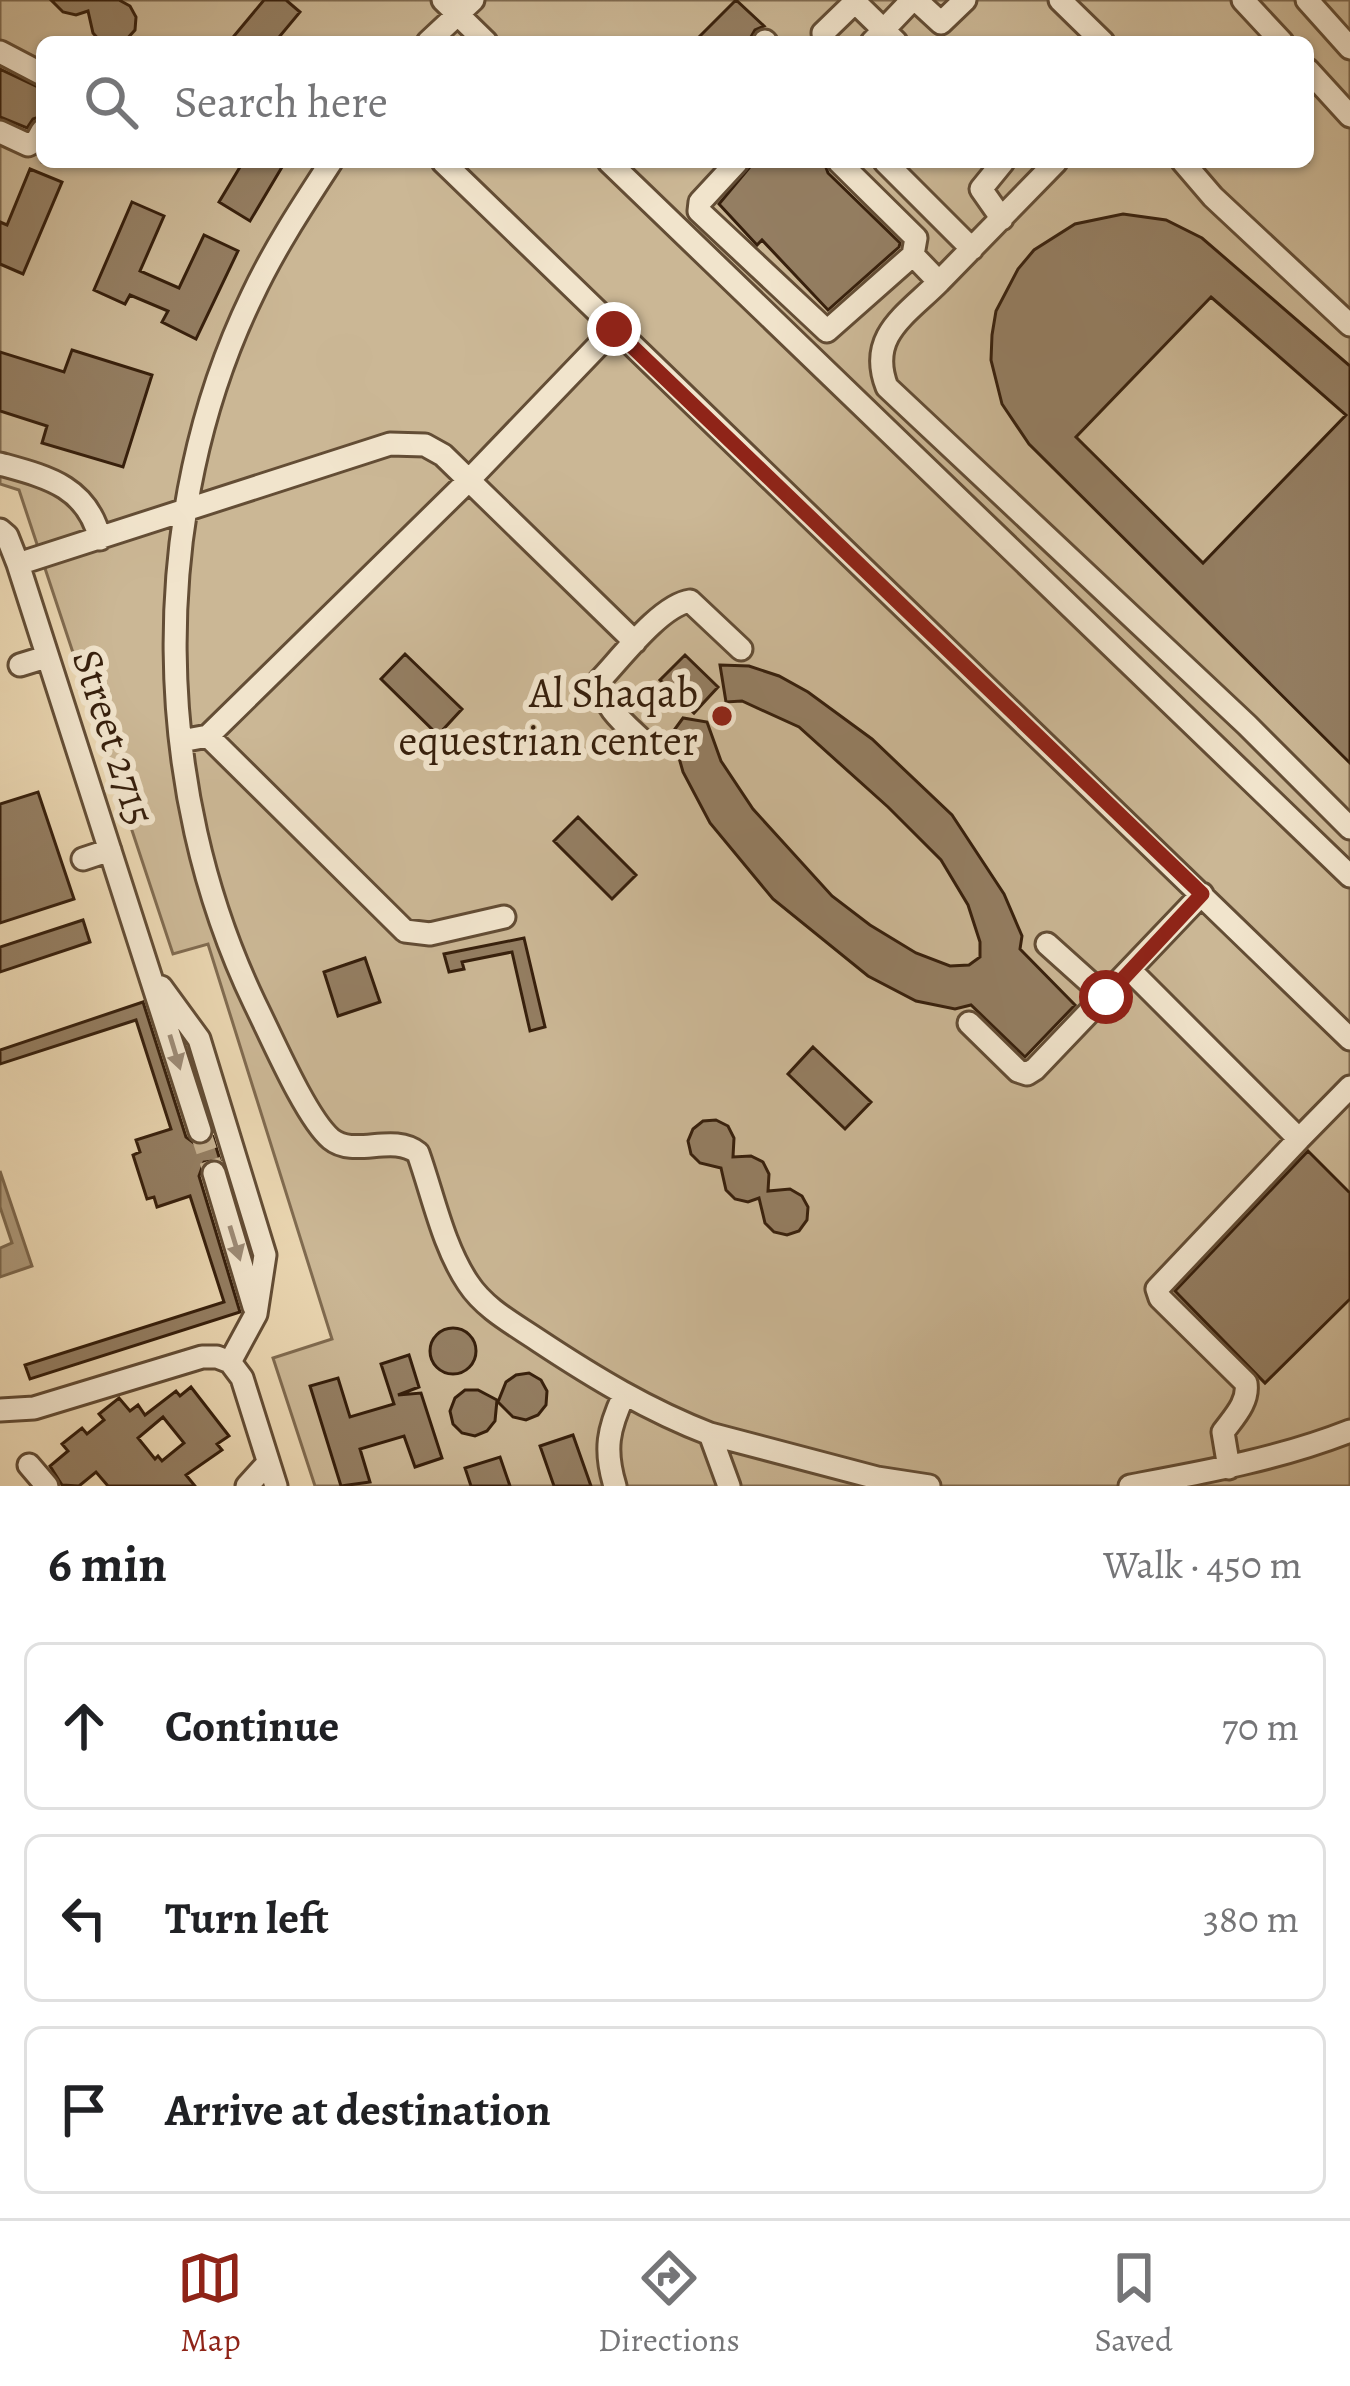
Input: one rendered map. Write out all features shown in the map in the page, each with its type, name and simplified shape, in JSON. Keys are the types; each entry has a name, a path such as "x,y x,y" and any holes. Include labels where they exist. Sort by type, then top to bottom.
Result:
{"street":[{"path":"886,36 914,0 941,23"},
{"path":"928,36 965,0"},
{"path":"1060,0 1097,36"},
{"path":"1243,0 1276,36"},
{"path":"1307,0 1350,48"},
{"path":"823,36 856,1 882,36"},
{"path":"433,36 458,4 482,36"},
{"path":"0,52 36,71"},
{"path":"1314,77 1350,116"},
{"path":"0,132 28,145 36,137"},
{"path":"327,168 251,297 212,399 187,509 177,584 181,741 197,841 227,944 332,1140 344,1145 404,1145 418,1153 457,1262 469,1286 493,1310 624,1395 710,1434 877,1478 929,1486"},
{"path":"449,168 1350,1039"},
{"path":"615,168 1350,876"},
{"path":"731,168 700,202 699,212 823,330 831,329 913,255 916,238 845,168"},
{"path":"891,168 972,250"},
{"path":"998,168 981,189 1002,219"},
{"path":"1043,168 1002,219 886,335 879,352 887,387 1350,828"},
{"path":"1188,168 1350,325"},
{"path":"913,255 939,282"},
{"path":"181,741 208,736 469,480 614,329"},
{"path":"18,564 390,444 425,445 443,454 635,642"},
{"path":"944,485 966,462"},
{"path":"0,464 72,491 87,503 100,538"},
{"name":"Street 2715","path":"0,530 18,564 198,1124 221,1108"},
{"path":"1041,579 1066,555"},
{"path":"648,746 607,705 601,692 600,680 635,642 670,609 690,601 741,649"},
{"path":"1114,649 1138,623"},
{"path":"20,665 46,657"},
{"path":"208,736 406,931 430,934 504,917"},
{"path":"82,859 110,850"},
{"path":"969,1024 1018,1072 1027,1074 1202,894"},
{"path":"1047,944 1106,997"},
{"path":"1130,970 1299,1139"},
{"name":"Street 2715","path":"150,972 199,1039 265,1255 256,1313 230,1362"},
{"path":"1228,1468 1223,1432 1240,1408 1246,1383 1160,1298 1157,1289 1350,1087"},
{"path":"243,1178 216,1180 256,1313"},
{"path":"0,1410 34,1408 202,1357 230,1362 242,1378 276,1486"},
{"path":"615,1486 606,1443 624,1395"},
{"path":"0,1430 34,1408"},
{"path":"1130,1486 1228,1468 1350,1431"},
{"path":"710,1434 728,1486"},
{"path":"247,1486 268,1463"},
{"path":"29,1465 47,1486"}],"shaded area":[{"name":"Al Shaqab equestrian center","path":"0,0 1350,0 1350,1486 315,1486 273,1358 332,1339 208,944 173,954 19,490 0,484"},
{"path":"0,1171 32,1266 0,1277 0,1248 12,1243 0,1207"}],"building":[{"path":"51,0 119,0 136,17 135,30 130,36 96,36 88,11 63,12"},
{"path":"264,0 286,0 300,12 280,36 234,36"},
{"path":"736,0 764,26 752,36 700,36"},
{"path":"0,69 36,86 36,118 27,128 0,117"},
{"path":"239,168 281,168 250,221 219,202"},
{"path":"749,168 826,168 900,243 828,310 762,240 757,245 719,204"},
{"path":"30,169 62,182 23,274 0,264 0,222 7,225"},
{"path":"132,202 164,216 140,271 179,288 204,235 238,251 196,339 162,322 168,311 130,295 125,304 94,290"},
{"path":"1123,214 1166,220 1202,238 1350,366 1350,763 1029,444 1002,404 991,360 996,311 1034,250 1075,224","holes":["1211,297 1346,415 1203,563 1076,437"]},
{"path":"72,350 152,375 123,467 42,443 47,426 0,411 0,352 64,372"},
{"path":"405,654 462,709 438,735 381,679"},
{"path":"685,655 718,687 694,713 660,680"},
{"path":"720,665 749,666 808,692 872,739 952,815 1004,894 1022,936 1020,949 1075,1005 1025,1057 971,1005 955,1009 916,1001 868,976 773,899 710,823 683,772 672,733 683,718 707,722 721,761 753,809 832,896 916,953 950,966 969,965 980,957 968,905 941,860 799,727 742,701 726,702"},
{"path":"38,792 74,899 0,923 0,804"},
{"path":"578,817 636,875 612,899 554,841"},
{"path":"83,920 90,942 0,972 0,947"},
{"path":"524,938 545,1027 530,1031 512,952 462,962 464,969 449,972 444,954"},
{"path":"365,958 380,1002 338,1016 324,972"},
{"path":"143,1002 186,1137 198,1146 213,1137 220,1160 204,1162 199,1176 240,1312 30,1379 25,1365 224,1302 190,1196 157,1207 154,1197 147,1199 133,1155 140,1152 136,1140 171,1129 136,1020 0,1064 0,1050"},
{"path":"813,1047 871,1102 845,1129 788,1074"},
{"path":"703,1121 728,1126 734,1138 733,1157 751,1156 763,1162 769,1174 768,1191 790,1189 802,1196 808,1207 807,1220 799,1231 774,1232 765,1223 759,1198 735,1199 726,1190 721,1168 700,1163 691,1154 688,1141 693,1129"},
{"path":"1308,1151 1350,1193 1350,1299 1265,1383 1175,1291"},
{"path":"453,1328 469,1335 476,1351 469,1367 453,1374 437,1367 430,1351 437,1335"},
{"path":"409,1355 419,1387 398,1395 421,1393 442,1458 415,1467 404,1436 360,1449 370,1482 341,1486 310,1386 338,1378 350,1417 394,1404 381,1364"},
{"path":"529,1373 547,1391 546,1405 526,1420 513,1417 498,1402 506,1382"},
{"path":"191,1387 229,1436 217,1444 222,1450 186,1475 195,1486 108,1486 96,1472 79,1486 62,1485 50,1466 68,1451 62,1444 82,1428 87,1434 104,1420 99,1414 119,1398 130,1411 138,1405 145,1415 176,1391 180,1396","holes":["163,1417 184,1443 162,1461 138,1438"]},
{"path":"465,1390 478,1390 497,1400 495,1421 475,1436 453,1424 450,1411"},
{"path":"573,1435 591,1486 554,1486 540,1446"},
{"path":"500,1457 510,1486 471,1486 465,1468"}],"tunnel":[{"path":"200,1131 214,1173"}],"place":[{"name":"Al Shaqab equestrian center","path":"722,716"}],"route":[{"path":"614,329 1202,894 1106,997"}]}
